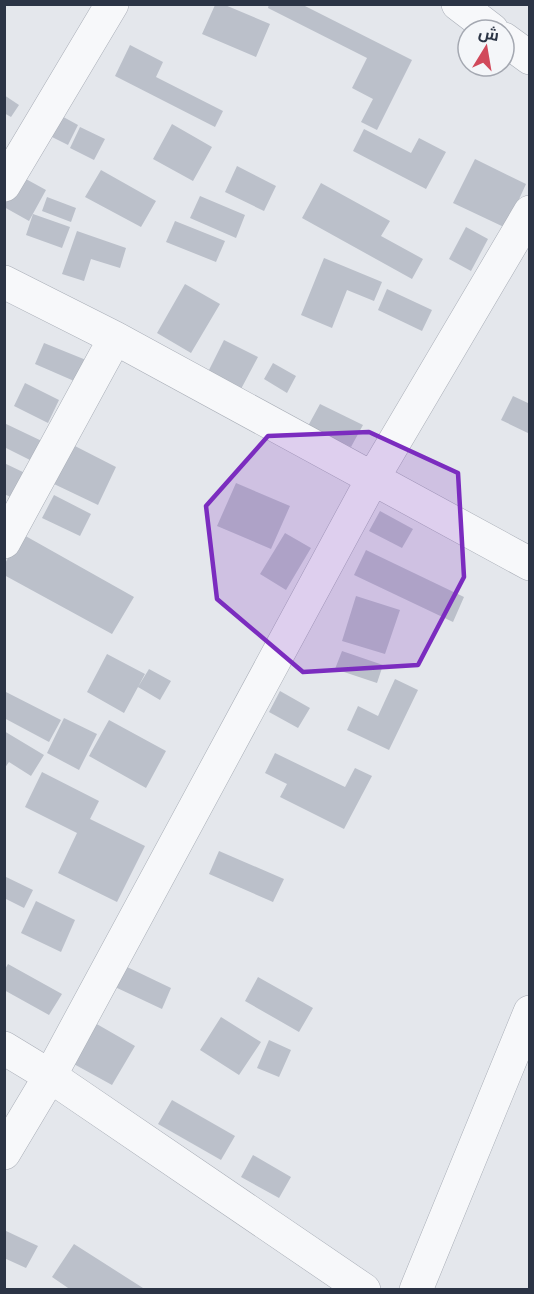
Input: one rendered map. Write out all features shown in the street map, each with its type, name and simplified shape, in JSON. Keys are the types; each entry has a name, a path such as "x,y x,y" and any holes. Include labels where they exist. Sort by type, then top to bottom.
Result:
{"street":[{"path":"4,185 112,4"},
{"path":"458,4 476,18"},
{"path":"516,48 530,58"},
{"path":"4,1153 50,1076 373,478 530,212"},
{"path":"4,282 114,338 530,564"},
{"path":"4,542 114,338"},
{"path":"416,1290 530,1012"},
{"path":"4,1048 50,1076 364,1290"}],"highlighted area":[{"path":"369,432 458,473 464,577 418,665 303,672 217,599 206,506 268,436"}],"building":[{"path":"269,4 301,4 412,60 377,130 361,122 373,99 352,88 367,58 268,8"},
{"path":"215,5 225,5 270,24 256,57 202,34"},
{"path":"130,45 163,62 156,77 223,111 215,127 115,76"},
{"path":"4,95 19,105 11,117 4,113"},
{"path":"58,114 78,125 68,145 48,135"},
{"path":"172,124 212,147 193,181 153,159"},
{"path":"80,127 105,139 94,160 70,148"},
{"path":"364,129 411,153 419,138 446,152 426,189 353,151"},
{"path":"475,159 526,184 506,228 453,203"},
{"path":"237,166 276,186 264,211 225,192"},
{"path":"101,170 156,201 141,227 85,197"},
{"path":"15,173 46,190 29,221 4,207 4,192"},
{"path":"321,183 390,221 381,236 423,259 412,279 302,218"},
{"path":"200,196 245,215 236,238 190,218"},
{"path":"47,197 76,208 71,222 42,211"},
{"path":"33,214 70,227 62,248 26,235"},
{"path":"175,221 225,241 216,262 166,242"},
{"path":"466,227 488,239 471,271 449,259"},
{"path":"77,231 126,248 120,268 91,259 84,281 62,274"},
{"path":"324,258 382,282 374,301 347,290 332,328 301,315"},
{"path":"185,284 220,304 191,353 157,333"},
{"path":"387,289 432,310 422,331 378,310"},
{"path":"224,340 258,357 241,389 208,372"},
{"path":"44,343 91,362 81,384 35,364"},
{"path":"273,363 296,376 287,393 264,379"},
{"path":"25,383 59,400 48,423 14,406"},
{"path":"513,396 530,404 530,434 501,420"},
{"path":"320,404 363,425 351,447 308,426"},
{"path":"4,423 46,443 36,463 4,447"},
{"path":"73,445 116,467 98,505 54,484"},
{"path":"4,463 25,473 13,498 4,494"},
{"path":"236,483 290,506 271,549 217,526"},
{"path":"54,495 91,514 80,536 42,518"},
{"path":"380,511 413,529 402,548 369,531"},
{"path":"285,533 311,548 286,590 260,574"},
{"path":"22,534 134,597 112,634 4,575 4,565"},
{"path":"366,550 464,597 453,622 354,575"},
{"path":"356,596 400,610 385,654 342,641"},
{"path":"342,651 383,665 377,683 335,669"},
{"path":"107,654 145,674 124,713 87,692"},
{"path":"149,669 171,681 160,700 138,687"},
{"path":"395,679 418,690 389,750 347,730 358,706 378,716"},
{"path":"4,691 61,720 49,742 4,718"},
{"path":"280,691 310,708 298,728 269,712"},
{"path":"64,718 97,734 79,770 47,753"},
{"path":"109,720 166,751 146,788 89,756"},
{"path":"4,731 44,755 31,776 9,762 4,769"},
{"path":"275,753 345,787 355,768 372,776 344,829 280,797 287,784 265,773"},
{"path":"42,772 99,801 90,819 145,846 117,902 58,873 77,833 25,807"},
{"path":"219,851 284,879 273,902 209,874"},
{"path":"4,876 33,890 24,908 4,898"},
{"path":"36,901 75,920 61,952 21,933"},
{"path":"8,964 62,994 49,1015 4,990 4,971"},
{"path":"125,966 171,988 162,1009 115,987"},
{"path":"258,977 313,1008 299,1032 245,1001"},
{"path":"221,1017 261,1042 239,1075 200,1050"},
{"path":"95,1023 135,1046 112,1085 72,1063"},
{"path":"269,1040 291,1050 279,1077 257,1068"},
{"path":"172,1100 235,1136 221,1160 158,1124"},
{"path":"253,1155 291,1177 279,1198 241,1177"},
{"path":"4,1230 38,1246 26,1268 4,1258"},
{"path":"74,1244 143,1288 142,1290 71,1290 52,1277"}]}
